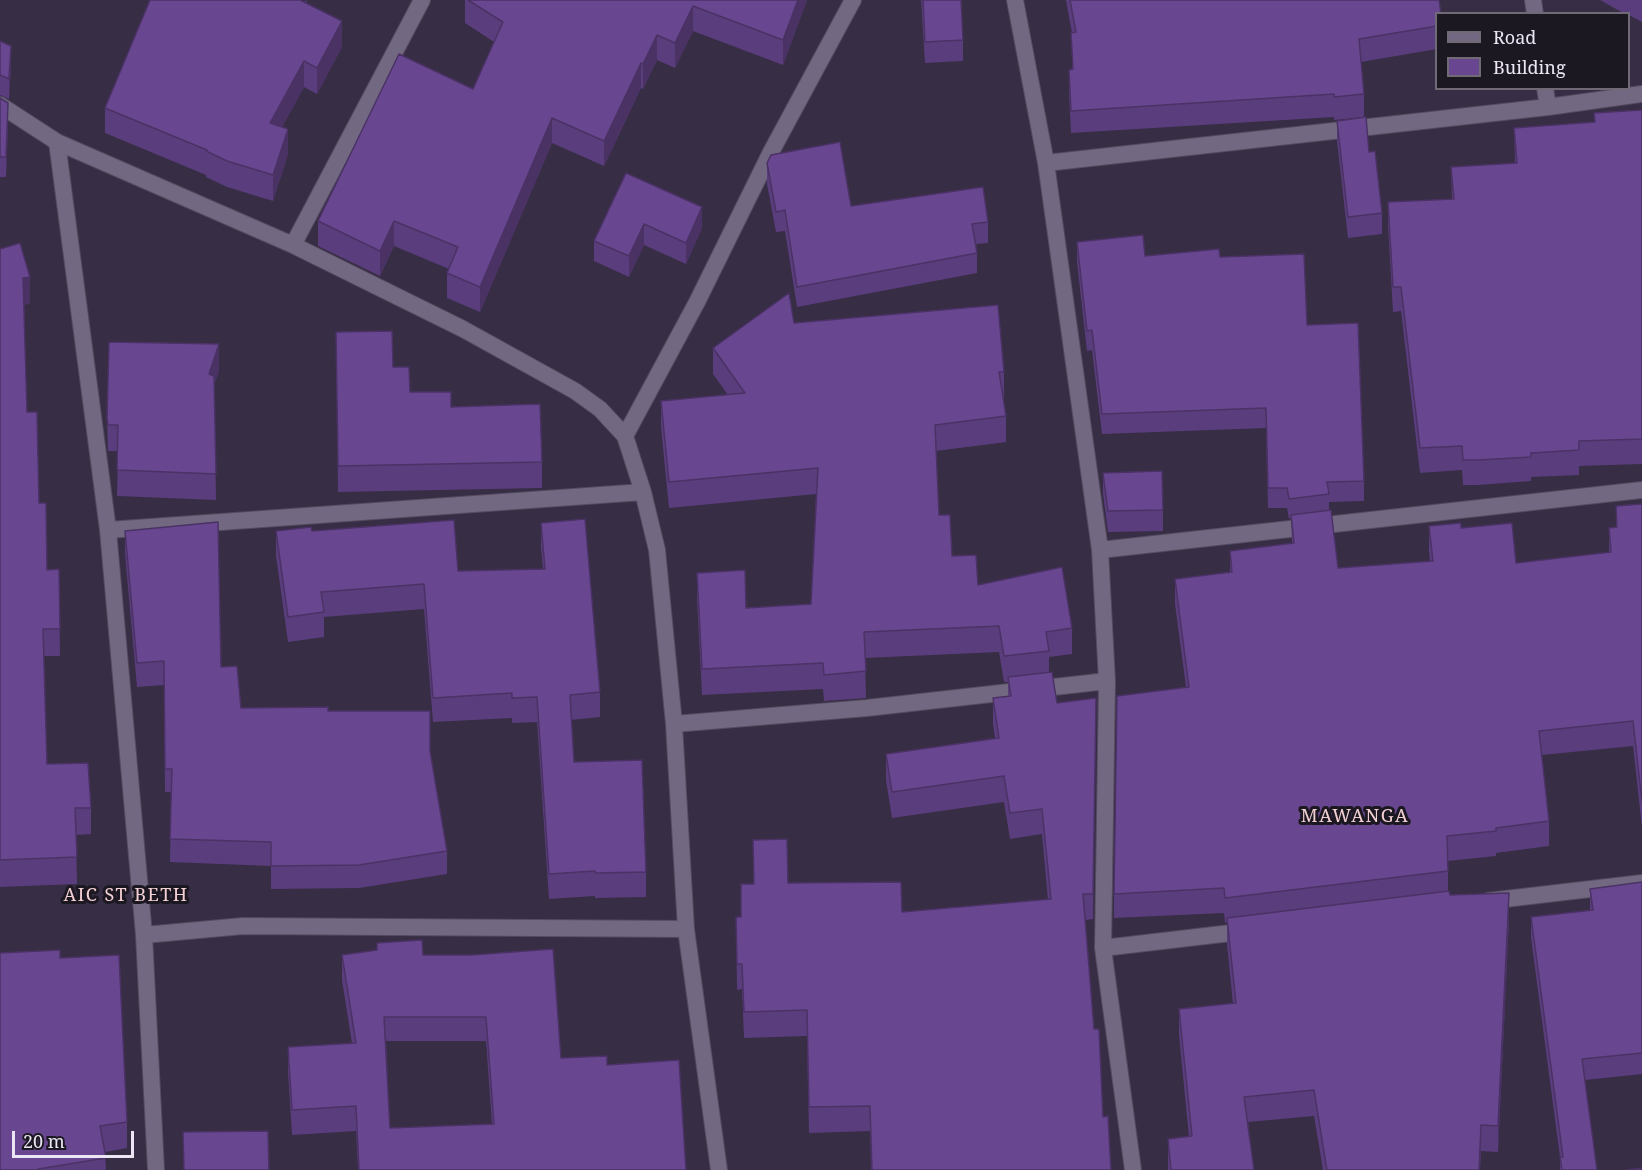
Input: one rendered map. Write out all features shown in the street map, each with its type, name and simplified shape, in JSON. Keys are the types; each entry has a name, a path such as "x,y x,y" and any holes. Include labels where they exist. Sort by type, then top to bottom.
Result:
{"street":[{"path":"293,245 422,0"},
{"path":"625,436 697,302 771,152 853,0"},
{"path":"1015,0 1046,163 1100,550 1107,681 1103,948 1133,1170"},
{"path":"1545,90 1548,107"},
{"path":"1046,163 1548,107 1642,94"},
{"path":"0,105 57,142 293,245 463,329 575,391 600,409 625,436 643,492 657,550 674,724 686,929 719,1170"},
{"path":"57,142 108,530 144,935 156,1170"},
{"path":"1100,550 1642,490"},
{"path":"108,530 643,492"},
{"path":"674,724 867,708 1107,681"},
{"path":"1466,904 1642,883"},
{"path":"144,935 243,926 686,929"},
{"path":"1103,948 1267,928"}],"building":[{"path":"150,0 300,0 342,21 317,68 304,61 270,123 288,129 273,175 227,161 207,150 105,108"},
{"path":"468,0 798,0 783,40 693,6 675,43 657,35 604,141 552,118 480,287 447,273 458,247 394,221 380,251 318,221 399,54 473,89 503,22"},
{"path":"923,0 961,0 963,40 925,42"},
{"path":"1070,0 1439,0 1441,12 1435,12 1435,26 1359,39 1364,94 1071,111 1069,70 1073,69 1071,33 1076,32"},
{"path":"0,41 11,46 9,79 0,75"},
{"path":"0,98 8,103 6,157 0,157"},
{"path":"1642,110 1642,439 1579,441 1579,450 1531,453 1531,457 1478,460 1463,460 1462,446 1420,448 1401,287 1393,287 1388,202 1454,199 1451,167 1517,163 1514,128 1595,122 1594,113"},
{"path":"1366,117 1369,152 1375,151 1382,213 1348,217 1337,121"},
{"path":"840,142 851,206 983,187 988,222 972,224 977,253 797,287 785,210 776,212 767,163 771,155"},
{"path":"626,173 702,207 686,243 644,224 629,256 594,241"},
{"path":"1143,235 1145,256 1219,249 1220,257 1304,254 1307,325 1358,323 1364,481 1327,482 1329,494 1289,499 1287,488 1268,488 1266,408 1102,414 1092,330 1087,331 1077,242"},
{"path":"20,243 30,277 23,278 27,412 37,412 39,503 46,503 47,570 59,569 60,629 43,629 47,764 88,763 91,808 75,808 77,857 0,860 0,249"},
{"path":"789,293 794,323 998,305 1004,372 999,372 1006,416 935,425 939,515 950,515 952,556 976,555 978,585 1062,567 1072,628 1046,632 1049,651 1004,656 999,626 864,632 866,671 824,675 823,663 702,669 697,573 745,570 746,608 811,604 818,468 669,482 661,401 745,393 713,348"},
{"path":"392,331 393,367 409,367 410,392 451,392 451,407 540,404 542,462 338,466 336,332"},
{"path":"109,342 219,344 209,374 214,376 216,474 117,470 118,425 108,425 107,418"},
{"path":"1162,471 1163,510 1108,511 1103,473"},
{"path":"1642,504 1642,802 1633,721 1539,731 1549,821 1496,828 1496,831 1447,836 1448,871 1225,898 1224,888 1114,894 1117,696 1189,687 1175,579 1232,572 1230,551 1294,543 1291,515 1331,510 1338,568 1433,561 1429,526 1461,523 1461,528 1512,523 1516,563 1611,552 1609,528 1617,527 1616,506"},
{"path":"585,519 600,692 570,695 574,762 642,760 646,872 595,873 595,871 549,874 537,697 512,698 512,693 433,698 424,584 321,592 324,612 288,617 276,531 311,527 312,531 454,520 458,571 545,569 541,523"},
{"path":"218,522 221,667 237,666 241,708 328,707 328,711 430,711 430,751 447,851 359,865 271,866 271,842 170,839 172,769 165,769 164,661 137,663 125,531"},
{"path":"1052,672 1057,703 1096,698 1093,894 1083,894 1094,1029 1099,1029 1103,1117 1108,1116 1111,1170 872,1170 870,1106 809,1107 807,1010 744,1012 742,964 737,964 736,917 741,917 741,884 754,884 753,840 787,839 788,883 901,882 902,912 1051,899 1042,809 1010,813 1004,776 892,792 886,754 999,738 993,698 1011,696 1008,677"},
{"path":"1642,882 1642,1053 1582,1059 1597,1170 1562,1170 1560,1157 1563,1157 1531,917 1593,910 1590,889"},
{"path":"1449,891 1450,895 1509,893 1498,1126 1481,1125 1479,1170 1327,1170 1314,1090 1244,1097 1254,1170 1171,1170 1168,1139 1192,1136 1179,1009 1236,1003 1227,918"},
{"path":"422,940 423,955 472,955 553,949 561,1058 607,1056 607,1065 679,1060 686,1170 359,1170 356,1106 292,1110 288,1047 356,1043 342,955 377,950 377,943","holes":["384,1017 486,1017 494,1124 390,1128"]},
{"path":"60,950 60,958 119,955 127,1122 100,1126 106,1158 38,1170 0,1170 0,953"},
{"path":"268,1131 269,1170 184,1170 183,1132"}],"district":[{"name":"MAWANGA","path":"1355,817"},
{"name":"AIC ST BETH","path":"126,896"}]}
